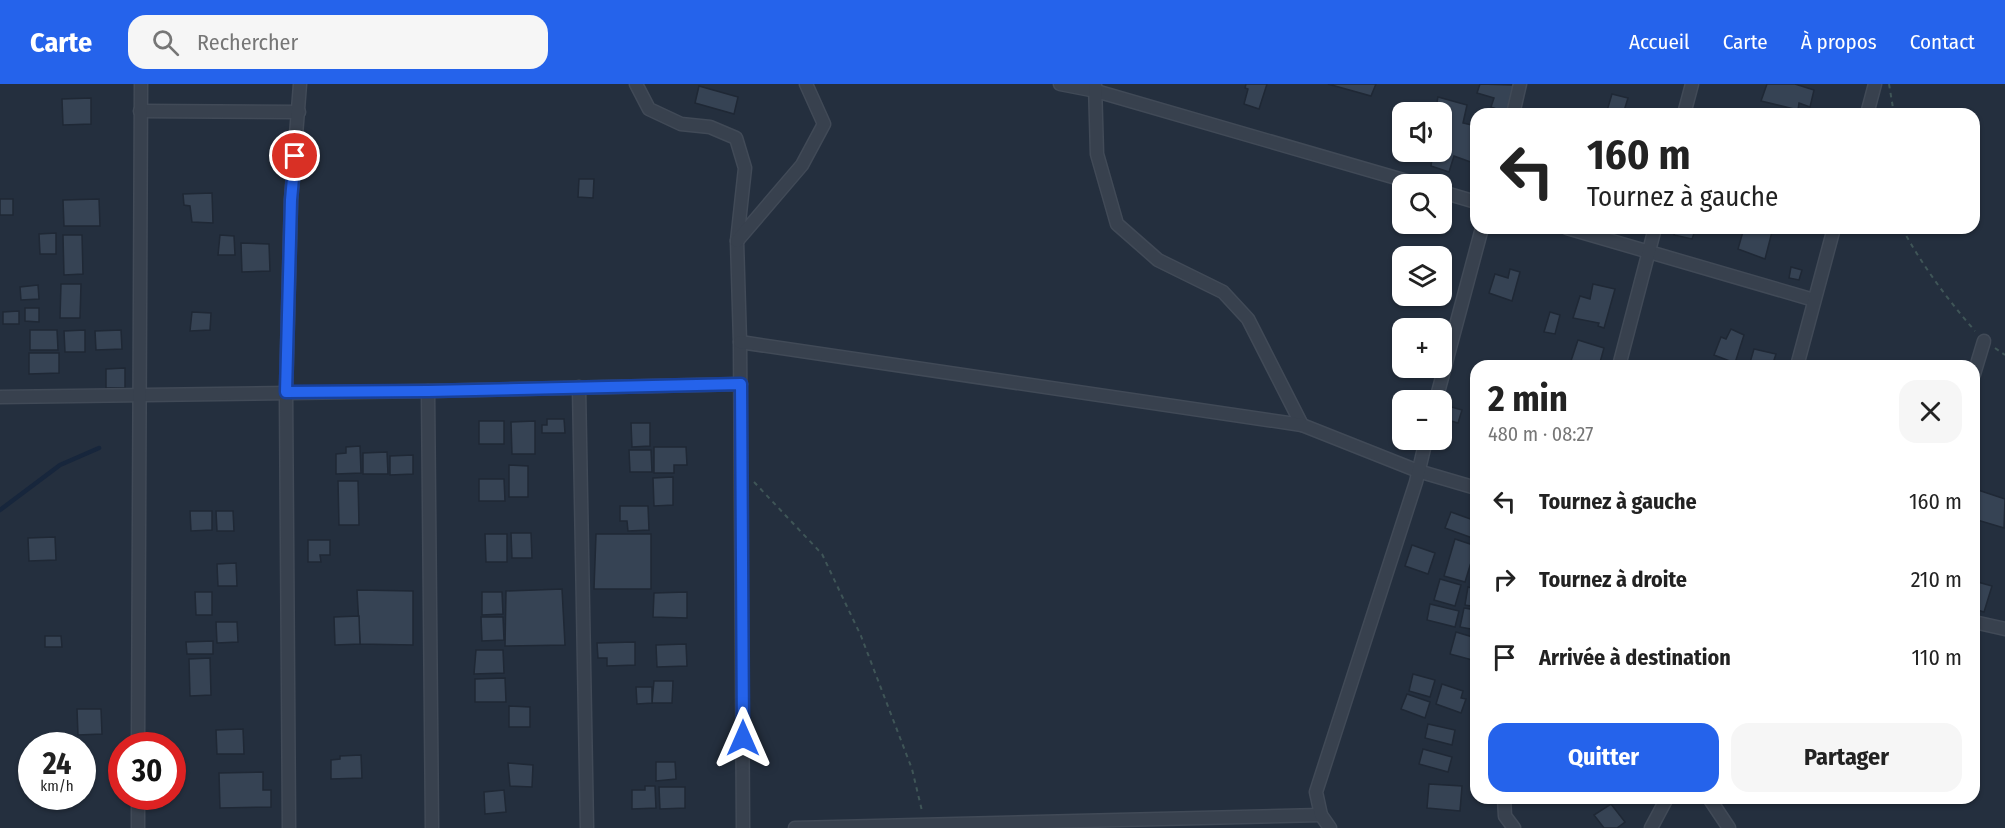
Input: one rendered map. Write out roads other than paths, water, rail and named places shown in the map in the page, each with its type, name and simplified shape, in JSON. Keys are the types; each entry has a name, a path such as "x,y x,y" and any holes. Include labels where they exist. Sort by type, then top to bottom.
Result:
{"street":[{"path":"138,732 141,84"},
{"path":"289,828 286,392 291,200 300,84"},
{"path":"636,84 649,109 681,124 710,127 736,138 745,168 737,241 741,384 743,828"},
{"path":"737,241 802,165 824,124 806,84"},
{"path":"1060,84 1096,88 1392,177"},
{"path":"1515,108 1521,84"},
{"path":"1686,108 1692,84"},
{"path":"1869,108 1875,84"},
{"path":"1096,88 1097,154 1117,224 1158,260 1223,292 1248,319 1302,425"},
{"path":"140,111 299,112"},
{"path":"1452,195 1470,200"},
{"path":"1439,390 1480,234"},
{"path":"1587,234 1814,300"},
{"path":"1620,360 1653,234"},
{"path":"1799,360 1832,234"},
{"path":"1978,360 1984,340"},
{"path":"740,342 1302,425 1418,471 1470,486"},
{"path":"0,397 741,384"},
{"path":"579,387 586,828"},
{"path":"428,391 432,828"},
{"path":"1330,828 1321,815 1316,792 1416,482 1423,450"},
{"path":"1980,623 2005,629"},
{"path":"1504,804 1505,816 1514,828"},
{"path":"1652,828 1665,804"},
{"path":"1713,804 1729,828"},
{"path":"138,810 138,828"},
{"path":"795,828 1321,815"}],"waterway":[{"path":"0,510 60,465 99,448"}]}
